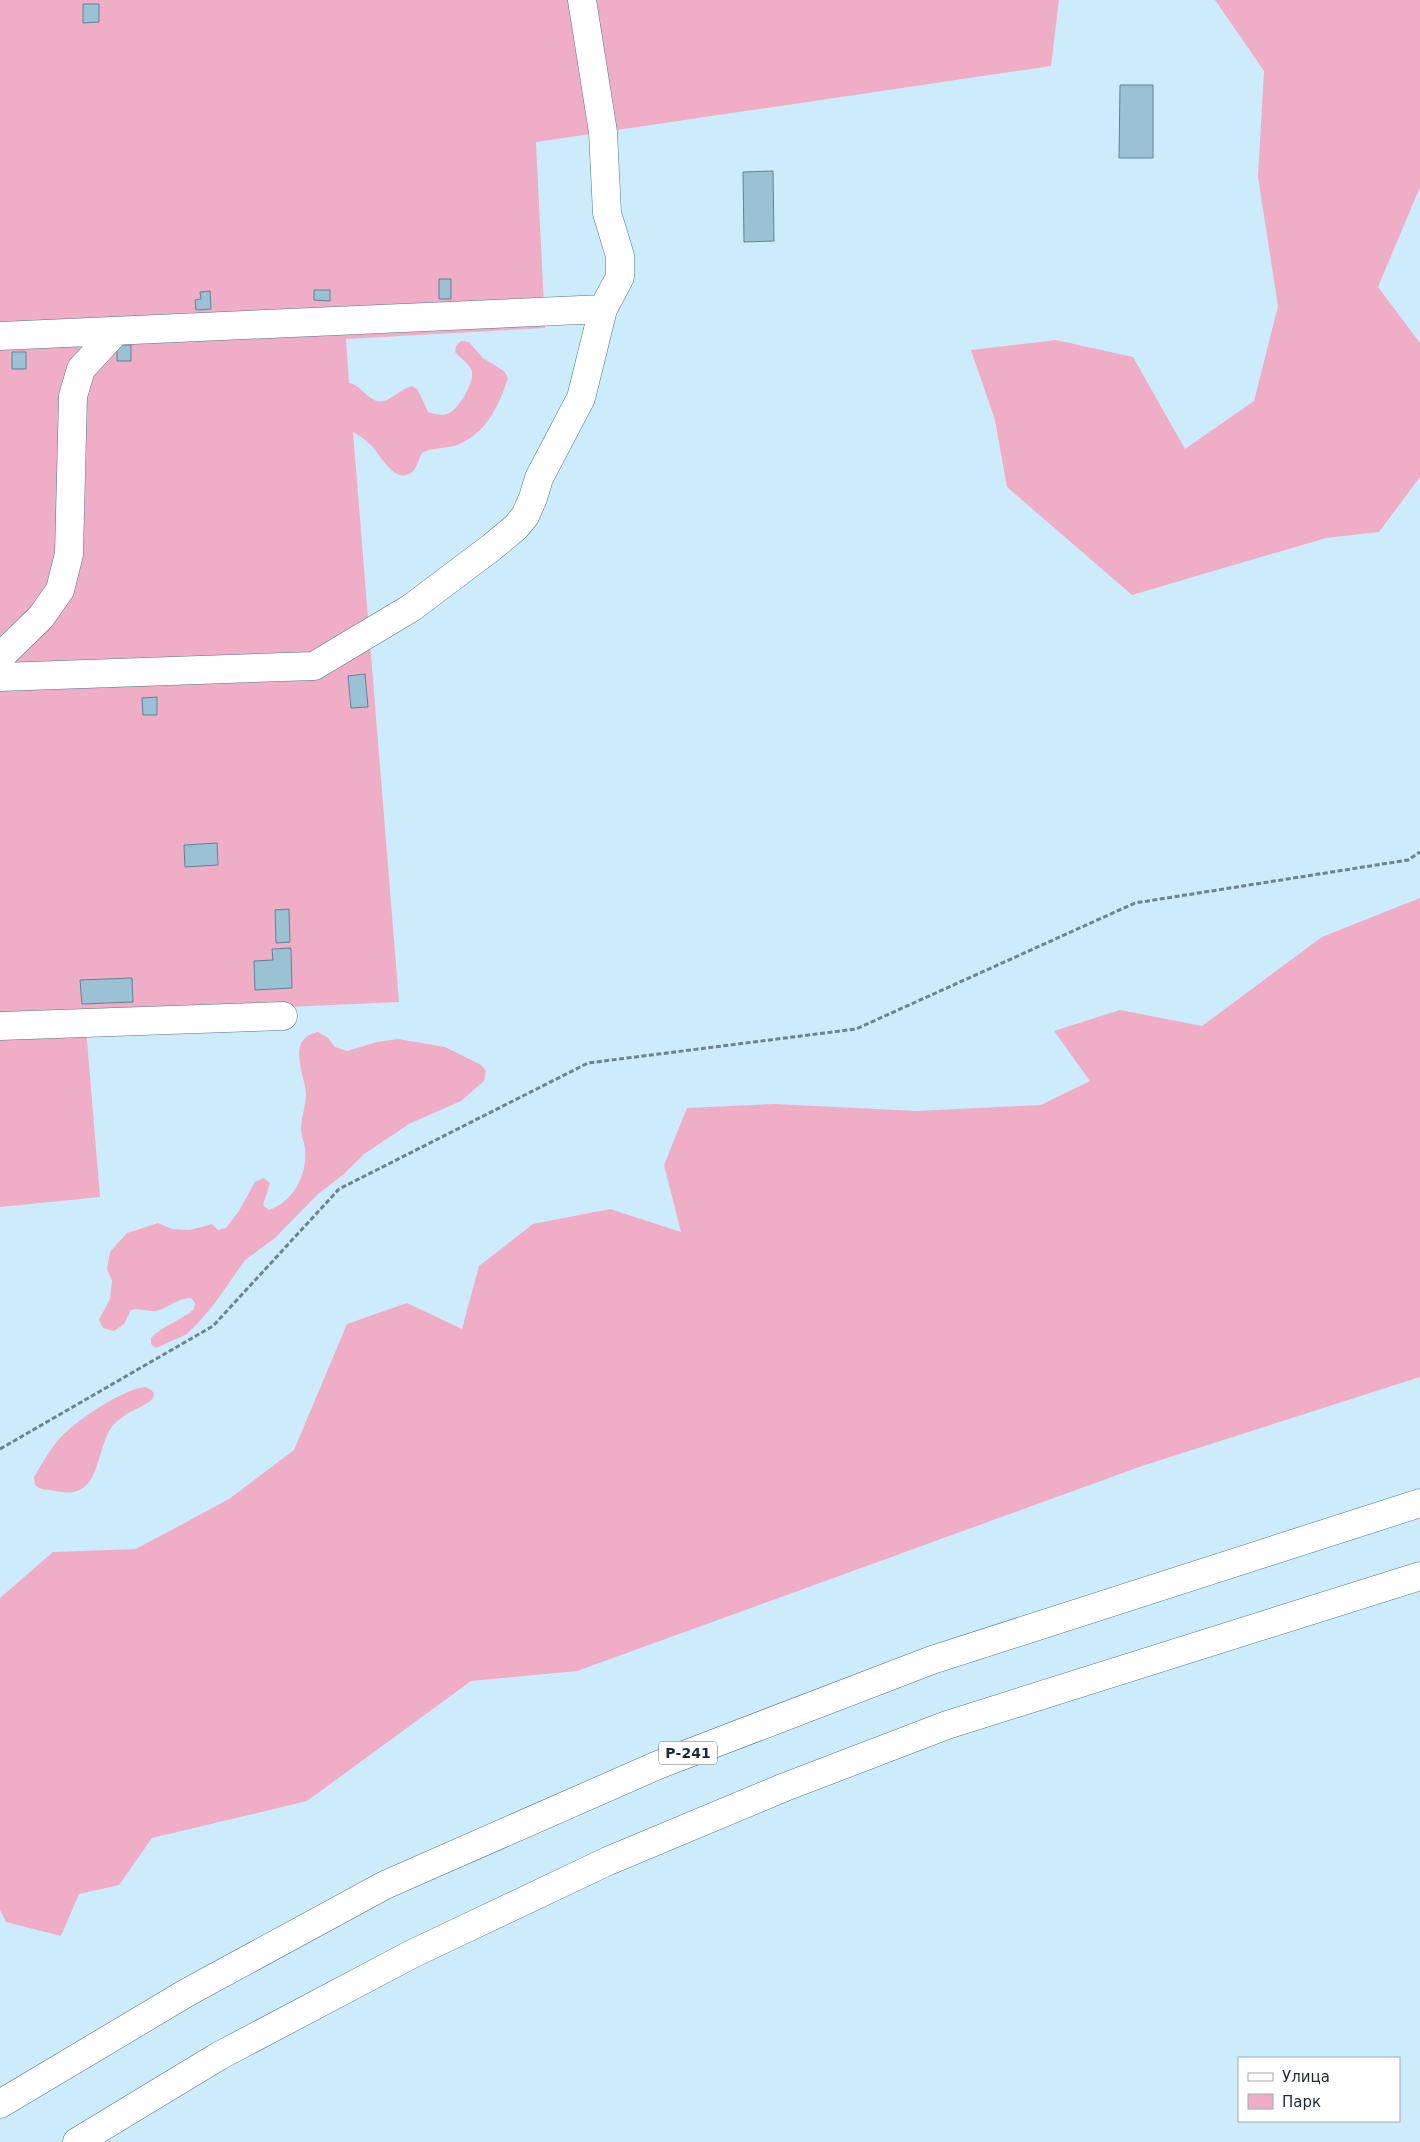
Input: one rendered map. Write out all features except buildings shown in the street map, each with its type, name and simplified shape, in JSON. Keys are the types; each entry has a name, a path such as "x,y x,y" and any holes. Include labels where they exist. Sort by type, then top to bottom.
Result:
{"main road":[{"path":"0,677 314,666 411,608 516,527 525,516 539,478 581,398 604,309 620,277 620,256 608,213 603,132 582,0"},
{"path":"0,336 604,309"},
{"path":"0,657 41,616 60,590 69,554 73,396 81,369 116,331"},
{"path":"0,1026 283,1016"},
{"name":"Р-241","path":"0,2104 188,1992 385,1884 658,1765 932,1660 1420,1503"},
{"path":"77,2142 219,2056 404,1958 617,1857 785,1787 947,1725 1420,1576"}],"path":[{"path":"0,1449 213,1326 340,1189 588,1063 856,1029 1135,903 1408,860 1420,852"}],"green space":[{"path":"0,0 1059,0 1051,66 536,142 545,328 346,339 349,383 358,387 376,401 387,400 412,386 418,390 428,412 442,415 451,412 461,401 469,387 472,374 468,365 455,352 456,346 461,341 469,342 483,358 504,371 508,378 496,409 476,434 457,445 422,453 415,469 411,473 399,475 394,472 372,446 361,436 353,432 399,1002 85,1016 100,1197 0,1207"},
{"path":"1215,0 1420,0 1420,187 1378,287 1420,343 1420,477 1379,532 1326,538 1132,595 1007,487 995,420 971,350 1056,340 1133,357 1185,449 1254,401 1278,306 1258,177 1264,71"},
{"path":"1420,898 1420,1377 1142,1466 577,1671 471,1681 307,1801 152,1838 119,1885 79,1894 61,1936 6,1922 0,1910 0,1598 53,1552 136,1549 229,1499 294,1450 347,1324 407,1303 462,1329 479,1266 533,1224 610,1209 681,1232 664,1165 687,1108 774,1104 917,1111 1041,1105 1090,1081 1054,1031 1120,1010 1202,1026 1322,937"},
{"path":"318,1032 328,1038 335,1047 347,1051 377,1042 398,1039 445,1047 481,1065 486,1071 484,1081 461,1101 409,1124 364,1154 344,1174 318,1194 275,1238 245,1260 215,1303 187,1334 156,1348 151,1344 151,1338 166,1326 194,1309 195,1303 191,1298 180,1300 157,1311 131,1310 124,1324 114,1331 103,1328 99,1320 110,1299 112,1281 107,1269 110,1252 127,1233 158,1223 172,1229 190,1230 212,1224 218,1230 226,1228 239,1211 255,1182 264,1178 270,1183 263,1205 269,1210 286,1200 298,1185 302,1176 305,1158 301,1129 306,1094 299,1049 302,1042 308,1036"},
{"path":"145,1387 152,1391 153,1399 115,1423 108,1432 96,1469 83,1488 71,1492 45,1490 35,1485 34,1477 60,1438 100,1407 135,1389"}]}
